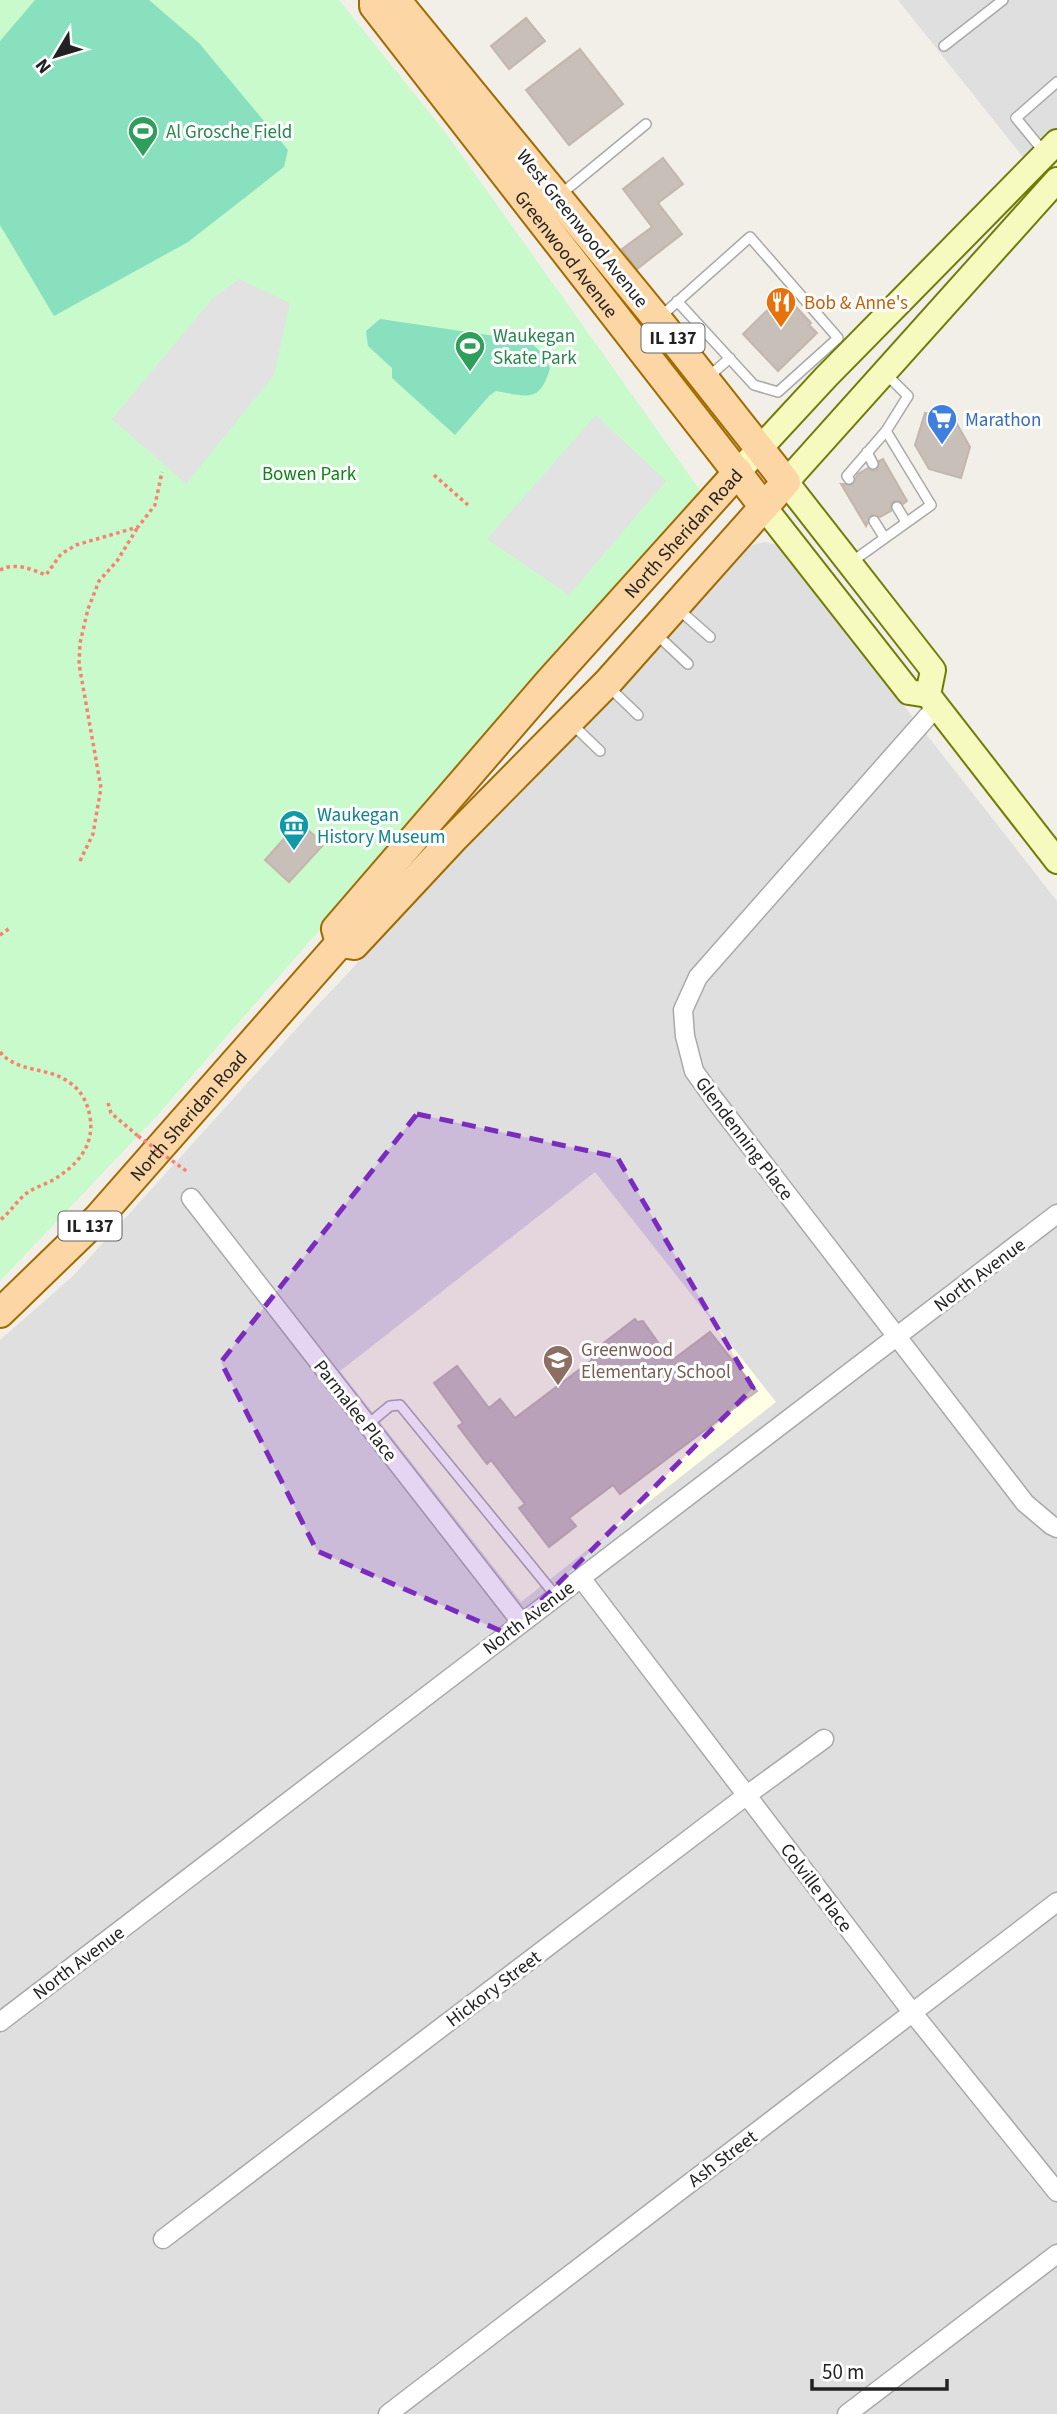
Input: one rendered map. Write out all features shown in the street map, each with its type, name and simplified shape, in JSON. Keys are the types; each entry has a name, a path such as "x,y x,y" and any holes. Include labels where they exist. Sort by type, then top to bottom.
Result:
{"main road":[{"name":"Greenwood Avenue","path":"374,0 374,6 764,507"},
{"name":"West Greenwood Avenue","path":"396,0 557,197 668,310 706,380 933,670 932,701"},
{"name":"North Sheridan Road","path":"340,943 336,929 549,682 760,448 819,369 1051,148"},
{"name":"North Sheridan Road","path":"340,943 354,945 453,839 606,685 1057,180"},
{"path":"764,507 909,692 932,701 1057,861"},
{"name":"North Sheridan Road","path":"0,1313 98,1218 340,943"}],"street":[{"name":"Glendenning Place","path":"932,701 698,977 683,1010 685,1036 694,1071 713,1100 1025,1503 1057,1528"},
{"name":"Parmalee Place","path":"191,1198 521,1622"},
{"name":"North Avenue","path":"0,2022 1057,1214"},
{"name":"Colville Place","path":"581,1578 912,2012 1057,2192"},
{"name":"Hickory Street","path":"163,2239 824,1739"},
{"name":"Ash Street","path":"388,2414 1057,1902"},
{"path":"848,2414 1057,2254"}],"lane":[{"path":"944,46 1003,0"},
{"path":"1051,148 1016,118 1057,82"},
{"path":"557,197 646,124"},
{"path":"751,237 838,338 819,369 778,392 754,385 730,358 668,310 751,237"},
{"path":"706,380 730,358"},
{"path":"849,479 847,476 886,430 908,396 886,373"},
{"path":"849,564 931,505 886,430"},
{"path":"867,452 873,464"},
{"path":"897,508 905,522"},
{"path":"874,521 884,537"},
{"path":"676,607 710,638"},
{"path":"654,632 688,664"},
{"path":"606,685 638,715"},
{"path":"570,722 600,751"},
{"path":"367,1425 390,1406 400,1405 556,1596"}],"path":[{"path":"80,861 93,834 101,788 79,664 80,643 88,609 99,581 117,561 155,505 162,472"},
{"path":"434,475 468,505"},
{"path":"0,570 9,565 46,575 61,554 76,545 138,527"},
{"path":"0,935 10,928"},
{"path":"0,1052 16,1065 61,1077 77,1088 87,1102 92,1131 88,1146 78,1160 53,1180 26,1193 0,1220"},
{"path":"108,1103 111,1113 189,1173"}],"highlighted area":[{"path":"417,1114 617,1157 753,1388 508,1634 317,1551 221,1362"}],"shaded area":[{"path":"898,0 1057,0 1057,132 1027,162"},
{"path":"239,279 290,303 274,375 186,484 112,419 212,299"},
{"path":"596,415 666,481 569,595 487,539"},
{"path":"765,542 778,545 1057,901 1057,2414 0,2414 0,1340 73,1276 316,1007 629,675 746,546"},
{"name":"Greenwood Elementary School","path":"595,1172 776,1402 521,1602 340,1371"}],"green space":[{"name":"Bowen Park","path":"0,0 339,0 445,132 702,493 155,1118 0,1281"},
{"name":"Al Grosche Field","path":"35,0 149,0 199,43 288,150 284,167 188,242 54,316 0,225 0,41"},
{"name":"Waukegan Skate Park","path":"380,319 529,341 542,353 550,368 542,387 531,395 496,391 455,435 392,378 392,368 368,346 366,331"}],"building":[{"path":"526,18 545,41 509,69 491,46"},
{"path":"580,49 623,104 569,145 526,90"},
{"path":"663,158 683,184 658,203 682,234 637,269 622,249 652,227 623,189"},
{"name":"Bob & Anne's","path":"784,294 817,333 778,371 743,334"},
{"name":"Marathon","path":"925,413 954,419 970,447 961,478 929,469 915,445"},
{"path":"883,459 907,501 903,504 894,501 891,511 880,517 871,515 866,526 841,484 852,485 858,474 868,468 877,470 879,461"},
{"name":"Waukegan History Museum","path":"299,822 324,844 289,882 265,860"},
{"path":"635,1319 637,1322 643,1321 671,1361 710,1332 757,1391 620,1494 613,1485 569,1518 576,1526 549,1547 519,1508 525,1504 491,1460 487,1464 458,1426 463,1423 434,1383 457,1366 489,1408 500,1399 515,1418 592,1360 588,1355"}],"place":[{"name":"Al Grosche Field","path":"143,158"},
{"name":"Bob & Anne's","path":"781,329"},
{"name":"Waukegan Skate Park","path":"470,373"},
{"name":"Marathon","path":"942,446"},
{"name":"Waukegan History Museum","path":"294,852"},
{"name":"Greenwood Elementary School","path":"558,1387"}]}
